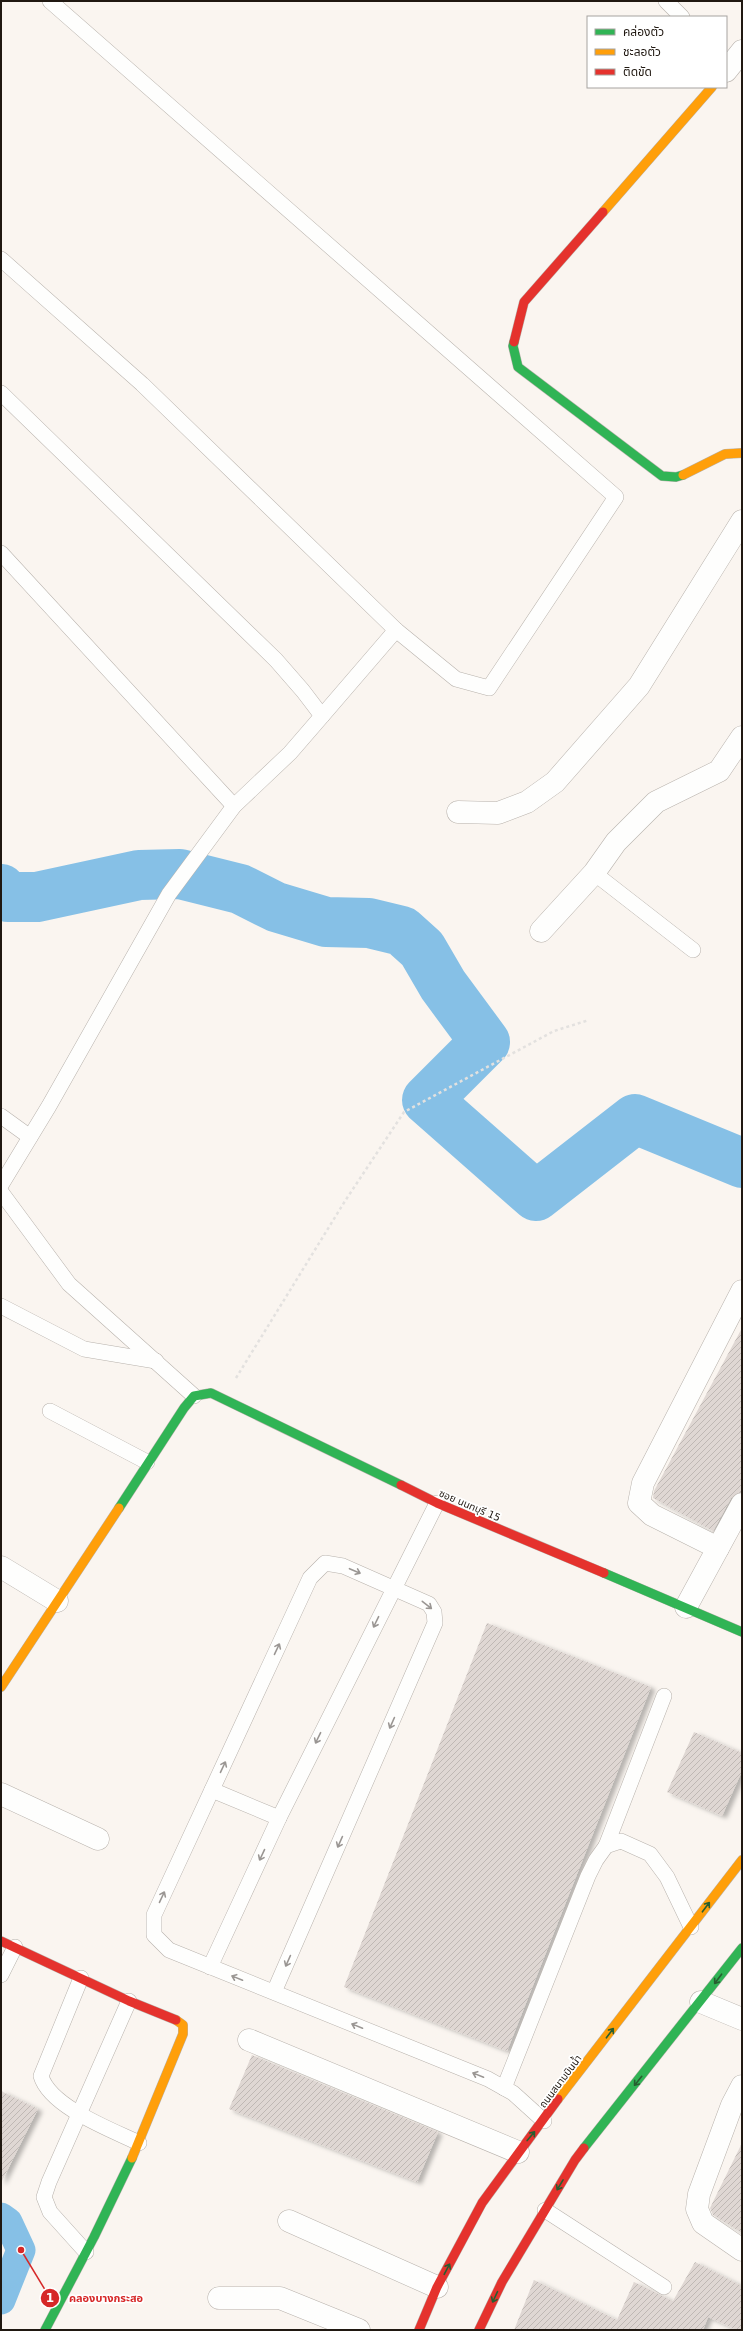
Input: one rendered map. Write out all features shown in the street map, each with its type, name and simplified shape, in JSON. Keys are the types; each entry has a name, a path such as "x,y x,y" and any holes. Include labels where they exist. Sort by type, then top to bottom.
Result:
{"street":[{"path":"711,88 524,302 513,346 518,367 662,476 677,477 703,467 725,453 742,453"},
{"path":"458,812 498,813 527,802 555,782 639,686 742,521"},
{"path":"541,931 594,873 616,842 656,802 719,771 742,737"},
{"path":"718,1548 652,1515 639,1503 643,1483 742,1291"},
{"name":"ซอย นนทบุรี 15","path":"194,1396 211,1393 437,1503 686,1607 742,1632"},
{"path":"1,1687 148,1462 194,1396"},
{"path":"686,1607 742,1504"},
{"path":"1,1567 57,1601"},
{"path":"1,1794 98,1839"},
{"name":"ถนนสนามบินน้ำ","path":"419,2330 437,2287 482,2203 518,2152 544,2121 742,1860"},
{"path":"1,1941 129,2001 177,2020 183,2025 183,2034 139,2143 86,2252 44,2330"},
{"path":"479,2330 502,2282 575,2160 701,2002 742,1948"},
{"path":"701,2002 742,2019"},
{"path":"249,2040 518,2152"},
{"path":"742,2086 732,2105 699,2194 697,2210 703,2222 742,2250"},
{"path":"289,2221 437,2287"},
{"path":"219,2298 280,2298 360,2330"}],"lane":[{"path":"1,258 142,384 396,630 456,679 489,688 616,497 50,1"},
{"path":"666,1 681,16"},
{"path":"1,393 276,660 322,716"},
{"path":"1,553 234,806"},
{"path":"1,1184 169,894 200,850 234,806 290,753 396,630"},
{"path":"594,873 693,950"},
{"path":"1,1116 30,1136"},
{"path":"1,1192 69,1284 194,1396"},
{"path":"1,1306 84,1349 156,1361"},
{"path":"50,1412 148,1462"},
{"path":"210,1967 279,1818 393,1587 437,1503"},
{"path":"274,1992 435,1623 434,1612 429,1604 343,1566 325,1563 310,1578 154,1915 154,1935 170,1950 488,2079 513,2094 544,2121"},
{"path":"504,2088 588,1876 596,1860 606,1846 664,1696"},
{"path":"212,1790 279,1818"},
{"path":"606,1846 621,1841 650,1854 667,1877 691,1927"},
{"path":"1,1975 15,1948"},
{"path":"81,1978 41,2076 44,2084 79,2114 139,2143"},
{"path":"86,2252 50,2212 44,2197 48,2182 129,2001"},
{"path":"545,2210 664,2287"}],"path":[{"path":"224,1399 345,1200 404,1112 444,1092 554,1031 589,1020"}],"building":[{"path":"742,1328 742,1491 731,1498 713,1531 653,1498 654,1491"},
{"path":"487,1623 651,1687 507,2051 344,1987"},
{"path":"694,1732 742,1753 742,1771 722,1816 667,1792"},
{"path":"252,2055 438,2132 417,2182 229,2109"},
{"path":"1,2091 38,2109 1,2183"},
{"path":"742,2143 742,2233 713,2215 710,2208"},
{"path":"695,2262 742,2286 742,2330 737,2330 708,2317 703,2330 514,2330 534,2280 617,2320 634,2282 673,2301"}],"waterway":[{"path":"1,889 8,897 37,897 139,875 180,874 240,889 276,907 326,922 369,923 402,931 422,949 443,985 485,1042 427,1100 536,1196 635,1119 742,1163"},
{"path":"1,2217 8,2222 21,2250 1,2300"}],"traffic: fast":[{"path":"514,342 513,346 518,367 662,476 676,477 683,475"},
{"path":"119,1508 184,1408 194,1396 211,1393 401,1485"},
{"path":"604,1573 742,1632"},
{"path":"584,2148 742,1948"},
{"path":"45,2330 94,2237 132,2158"}],"traffic: slow":[{"path":"603,212 711,88"},
{"path":"683,475 725,454 742,453"},
{"path":"1,1687 119,1508"},
{"path":"558,2099 742,1860"},
{"path":"132,2158 183,2034 183,2025 176,2020"}],"traffic: jam":[{"path":"514,342 524,302 603,212"},
{"path":"401,1485 437,1503 604,1573"},
{"path":"1,1941 129,2001 176,2020"},
{"path":"419,2330 437,2287 482,2203 558,2099"},
{"path":"479,2330 502,2282 575,2160 584,2148"}],"place":[{"name":"คลองบางกระสอ","path":"21,2250"}]}
